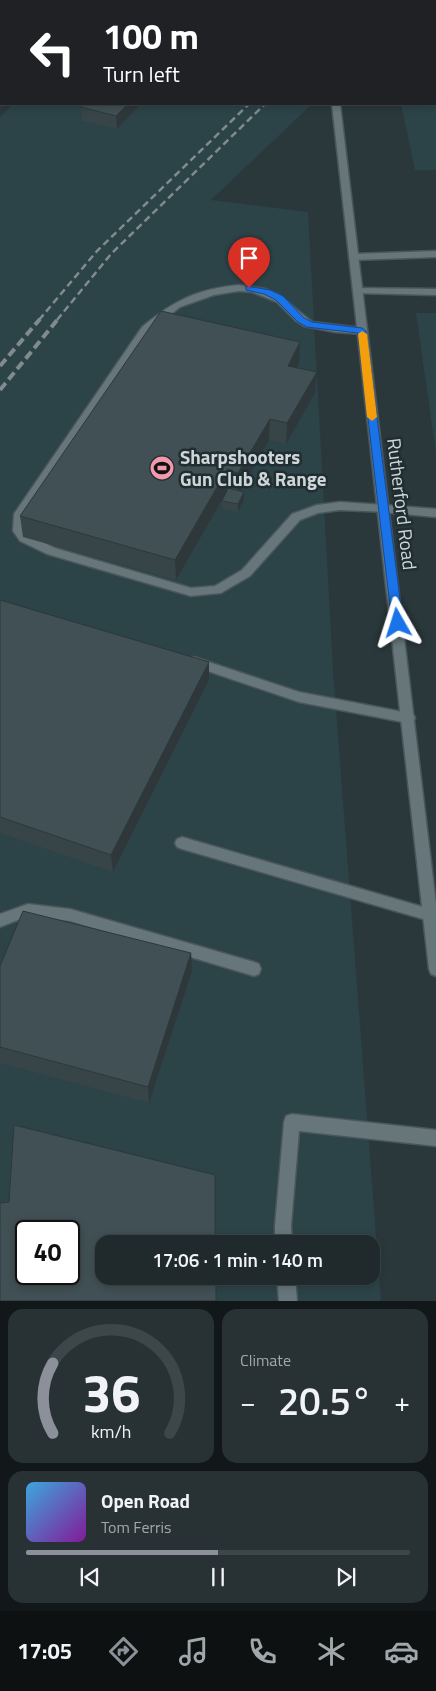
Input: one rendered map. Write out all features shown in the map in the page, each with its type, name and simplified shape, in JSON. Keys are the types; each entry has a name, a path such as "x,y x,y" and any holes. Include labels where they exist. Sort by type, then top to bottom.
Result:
{"street":[{"name":"Rutherford Road","path":"336,105 436,969"},
{"path":"354,257 436,254"},
{"path":"362,331 310,325 301,320 280,298 267,292 249,288 201,295 175,306 146,329 20,514 19,531 24,538 51,551 191,592 217,590 246,573 296,517 317,509 340,506 436,513"},
{"path":"357,291 436,292"},
{"path":"183,658 299,697 408,718"},
{"path":"182,843 430,915"},
{"path":"0,921 28,910 70,915 254,969"},
{"path":"284,1235 292,1122 436,1138"},
{"path":"287,1285 288,1301"}],"shaded area":[{"path":"12,105 311,105 211,200 308,212 333,670 376,1235 95,1235 95,1285 380,1285 381,1301 0,1301 0,117"},
{"path":"401,105 436,105 436,170 415,170"},
{"path":"416,313 436,313 436,453"}],"building":[{"path":"83,105 127,105 116,116 81,107"},
{"name":"Sharpshooters Gun Club & Range","path":"161,311 300,342 288,366 317,372 287,423 270,419 238,473 227,470 175,560 20,516"},
{"path":"228,488 244,492 238,504 222,501"},
{"path":"0,600 209,662 111,855 0,817"},
{"path":"23,911 191,953 148,1087 0,1047 0,966"},
{"path":"14,1125 215,1175 215,1235 95,1235 95,1285 216,1285 216,1301 0,1301 0,1203 9,1202"}],"railway":[{"path":"39,320 97,251 248,105"},
{"path":"57,320 111,254 264,105"},
{"path":"0,366 40,319"},
{"path":"0,390 58,319"}],"slow traffic":[{"path":"362,334 372,417"}],"place":[{"name":"Sharpshooters Gun Club & Range","path":"162,468"}],"route":[{"path":"249,288 267,292 280,298 301,320 310,325 362,331 398,623"}]}
